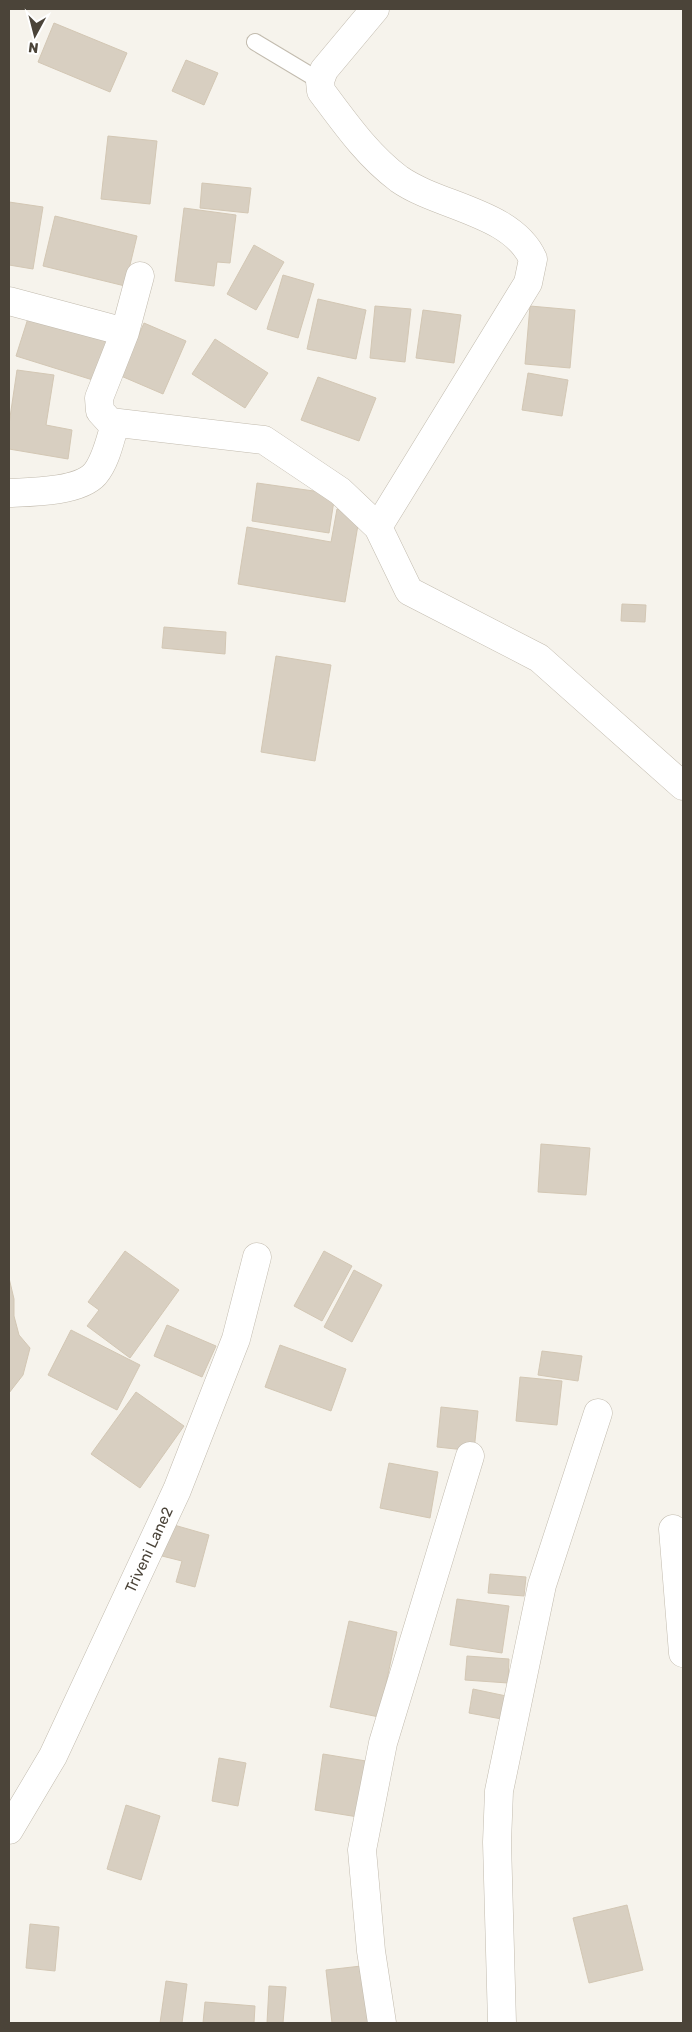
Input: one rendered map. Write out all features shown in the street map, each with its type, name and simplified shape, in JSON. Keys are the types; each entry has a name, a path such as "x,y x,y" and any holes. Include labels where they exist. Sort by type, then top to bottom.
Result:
{"street":[{"path":"375,9 324,70 320,81 321,91 370,155 384,167 415,190 489,219 524,242 533,259 528,283 378,527"},
{"path":"140,276 125,332 99,404 104,417 116,424 264,440 340,491 378,527 409,591 538,658 683,786"},
{"path":"9,300 125,332"},
{"path":"9,493 59,490 87,481 100,466 116,424"},
{"name":"Triveni Lane2","path":"9,1830 53,1756 177,1490 236,1339 257,1257"},
{"path":"502,2023 497,1842 499,1791 542,1586 598,1414"},
{"path":"382,2023 371,1951 362,1850 383,1743 470,1456"},
{"path":"673,1529 683,1653"}],"lane":[{"path":"255,42 320,81"}],"building":[{"path":"54,23 127,53 110,92 38,62"},
{"path":"186,60 218,73 204,105 172,91"},
{"path":"108,136 157,141 150,204 101,199"},
{"path":"202,183 251,188 248,213 200,208"},
{"path":"9,202 43,207 33,269 9,265"},
{"path":"184,208 236,215 230,263 217,262 214,286 175,281"},
{"path":"55,216 137,236 125,286 43,266"},
{"path":"254,245 284,262 256,310 227,294"},
{"path":"283,275 314,284 298,338 267,329"},
{"path":"318,299 366,310 356,359 307,349"},
{"path":"375,306 411,309 405,362 370,358"},
{"path":"530,306 575,310 570,368 525,364"},
{"path":"423,310 461,315 454,363 416,358"},
{"path":"30,312 110,336 96,381 16,356"},
{"path":"144,323 186,341 163,394 121,376"},
{"path":"215,339 268,373 245,408 192,374"},
{"path":"17,370 54,375 46,425 72,430 68,459 9,449 9,424"},
{"path":"528,373 568,380 562,416 522,410"},
{"path":"318,377 376,398 359,441 301,420"},
{"path":"257,483 335,494 329,533 252,521"},
{"path":"337,509 360,513 345,602 238,584 247,527 331,542"},
{"path":"622,604 646,605 645,622 621,621"},
{"path":"164,627 226,632 225,654 162,648"},
{"path":"276,656 331,665 315,761 261,752"},
{"path":"541,1144 590,1148 586,1195 538,1192"},
{"path":"125,1251 179,1290 130,1358 87,1326 99,1310 88,1302"},
{"path":"324,1251 352,1266 322,1321 294,1306"},
{"path":"354,1270 382,1285 352,1342 324,1327"},
{"path":"9,1278 14,1299 14,1316 19,1335 30,1348 23,1375 9,1393"},
{"path":"167,1325 216,1346 202,1377 154,1356"},
{"path":"71,1330 140,1365 117,1410 48,1375"},
{"path":"280,1345 346,1369 331,1411 265,1387"},
{"path":"542,1351 582,1356 578,1381 538,1375"},
{"path":"520,1377 562,1381 557,1425 516,1421"},
{"path":"136,1392 184,1426 140,1488 91,1454"},
{"path":"441,1407 478,1411 474,1451 437,1447"},
{"path":"389,1463 438,1472 430,1518 380,1508"},
{"path":"167,1523 209,1535 195,1587 176,1582 182,1561 158,1555"},
{"path":"490,1574 526,1577 524,1596 488,1593"},
{"path":"457,1599 509,1606 502,1653 450,1645"},
{"path":"349,1621 397,1632 379,1717 330,1707"},
{"path":"467,1656 509,1659 508,1683 465,1680"},
{"path":"473,1689 511,1697 507,1720 469,1713"},
{"path":"323,1754 366,1761 358,1817 315,1810"},
{"path":"219,1758 246,1763 238,1806 212,1801"},
{"path":"126,1805 160,1816 141,1880 107,1869"},
{"path":"627,1905 643,1970 589,1983 573,1918"},
{"path":"30,1924 59,1927 55,1971 26,1968"},
{"path":"370,1965 378,2023 332,2023 326,1970"},
{"path":"166,1981 187,1984 182,2023 160,2023"},
{"path":"269,1986 286,1987 283,2023 267,2023"},
{"path":"205,2002 255,2006 254,2023 203,2023"}]}
